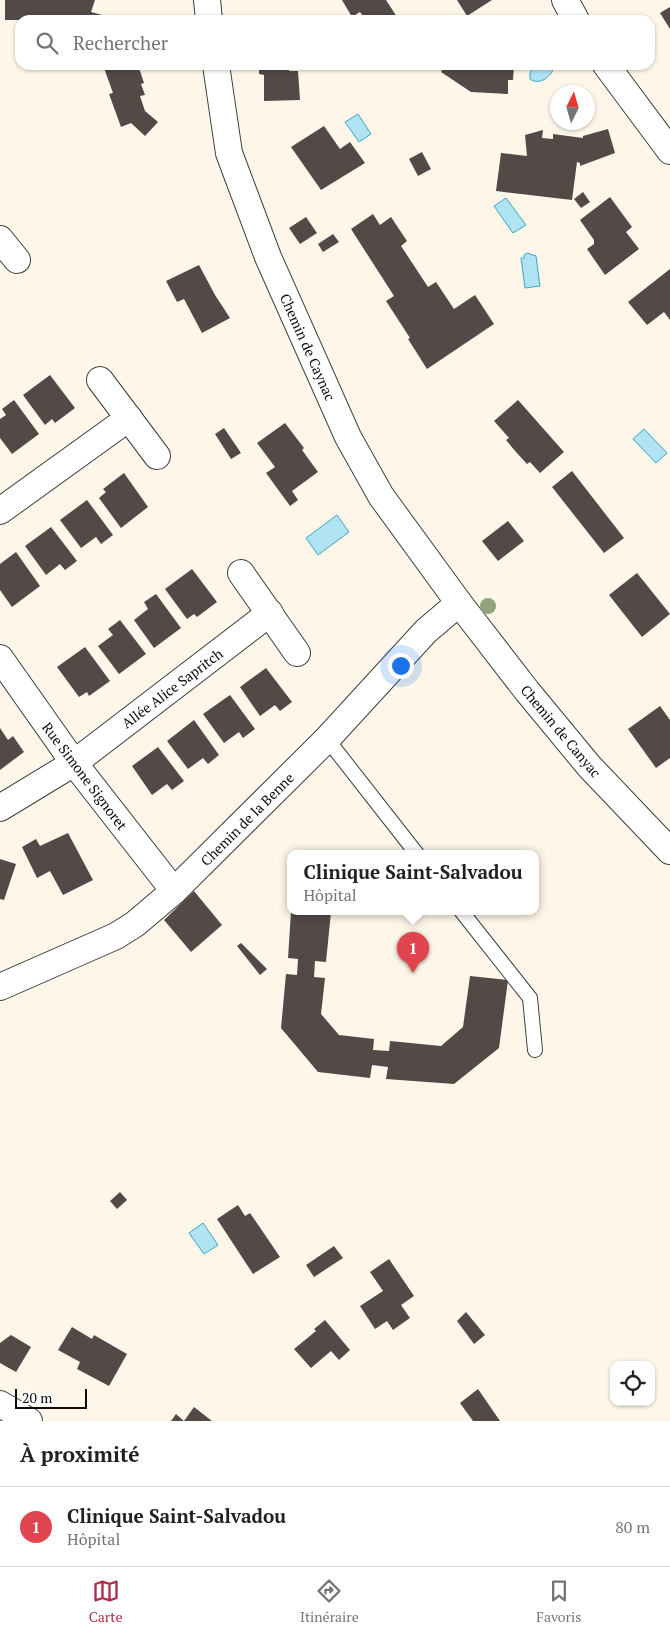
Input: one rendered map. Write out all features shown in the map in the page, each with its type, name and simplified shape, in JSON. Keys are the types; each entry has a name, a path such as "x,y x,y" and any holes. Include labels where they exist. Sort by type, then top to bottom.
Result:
{"street":[{"path":"207,0 208,15"},
{"path":"566,0 574,15"},
{"name":"Chemin de Caynac","path":"217,70 229,153 268,257 348,437 381,496 459,604"},
{"path":"610,70 670,150"},
{"path":"0,239 17,260"},
{"path":"100,380 157,456"},
{"path":"0,510 129,418"},
{"path":"241,573 296,653"},
{"name":"Chemin de la Benne","path":"0,987 116,936 135,924 174,891 327,739 426,631 459,604"},
{"name":"Chemin de Canyac","path":"459,604 589,766 670,851"},
{"name":"Allée Alice Sapritch","path":"0,808 74,763 270,613"},
{"name":"Rue Simone Signoret","path":"0,658 74,763 174,891"},
{"path":"0,1404 29,1421"}],"lane":[{"path":"327,739 414,850"},
{"path":"464,915 530,998 535,1050"}],"water":[{"path":"532,70 552,70 549,76 542,81 530,79"},
{"path":"358,114 371,134 359,142 345,122"},
{"path":"506,198 526,225 513,233 494,206"},
{"path":"527,253 536,256 540,286 525,288 521,258 524,258 524,255"},
{"path":"644,429 667,453 656,463 633,439"},
{"path":"337,515 349,532 318,555 306,538"},
{"path":"203,1223 218,1245 204,1254 189,1233"}],"building":[{"path":"5,0 95,0 91,12 102,15 15,15 15,20 5,20"},
{"path":"342,0 386,0 396,15 362,15 360,12 351,15"},
{"path":"457,0 492,0 469,15 466,15"},
{"path":"670,7 670,29 660,13"},
{"path":"105,70 140,70 144,83 141,84 145,95 140,96 145,111 158,122 145,136 131,123 121,127 109,94 113,93"},
{"path":"259,70 298,71 300,100 264,101 264,75 259,74"},
{"path":"442,70 514,70 513,80 508,80 508,94 471,92 441,72"},
{"path":"324,126 340,149 350,142 365,163 321,190 291,147"},
{"path":"608,129 615,153 580,166 580,163 577,162 572,200 496,191 501,153 527,156 525,135 543,130 542,138 553,139 553,134 583,138 583,136"},
{"path":"422,152 431,169 418,176 409,159"},
{"path":"583,192 590,202 581,208 574,199"},
{"path":"610,197 632,227 626,232 639,249 605,275 587,249 594,244 594,240 580,220"},
{"path":"373,214 380,225 391,217 407,241 401,246 428,287 436,282 454,309 475,295 494,324 427,369 386,301 394,296 351,229"},
{"path":"306,217 317,233 300,244 289,228"},
{"path":"333,234 339,242 323,252 318,244"},
{"path":"199,265 230,318 202,333 184,299 177,302 166,281"},
{"path":"670,269 670,320 664,312 647,325 628,302"},
{"path":"50,375 75,408 55,423 52,419 45,425 23,395"},
{"path":"14,400 39,434 12,454 0,438 0,419 6,415 2,409"},
{"path":"518,400 564,452 540,473 530,462 527,464 516,452 506,440 509,438 494,421"},
{"path":"285,423 304,448 302,450 318,472 292,491 298,500 290,506 266,473 275,467 257,443"},
{"path":"224,428 241,453 231,459 215,434"},
{"path":"572,471 624,538 604,553 552,487"},
{"path":"124,473 148,507 121,528 99,498 106,492 103,489"},
{"path":"87,500 113,535 101,544 96,537 81,548 60,520"},
{"path":"508,521 524,541 498,561 482,541"},
{"path":"51,527 77,561 65,570 60,564 46,575 25,546"},
{"path":"16,552 40,586 12,607 0,590 0,564"},
{"path":"192,569 217,602 197,617 194,614 187,619 165,589"},
{"path":"637,573 670,614 642,637 609,595"},
{"path":"156,594 181,628 154,648 134,620 148,609 144,602"},
{"path":"120,620 146,654 119,674 98,646 113,635 108,629"},
{"path":"85,647 110,681 89,696 87,692 79,697 57,667"},
{"path":"266,668 292,702 280,711 275,705 260,716 240,687"},
{"path":"230,695 255,729 243,738 239,732 224,743 203,714"},
{"path":"660,706 670,720 670,758 656,768 628,729"},
{"path":"194,720 219,755 208,764 203,758 188,769 167,741"},
{"path":"0,728 8,740 13,736 24,752 0,770"},
{"path":"158,747 184,781 172,790 167,784 152,795 132,766"},
{"path":"68,833 93,880 63,895 50,871 37,878 22,847 36,839 40,846"},
{"path":"0,859 16,864 4,900 0,899"},
{"path":"194,891 222,925 191,952 164,920"},
{"path":"291,915 331,915 326,962 315,961 314,977 325,978 321,1014 339,1035 374,1039 373,1050 389,1051 390,1041 441,1046 463,1027 470,976 508,980 499,1048 454,1084 386,1079 388,1067 372,1065 370,1078 318,1072 281,1028 286,974 297,975 298,959 288,958"},
{"path":"241,943 267,969 260,975 237,946"},
{"path":"120,1192 127,1200 117,1209 110,1201"},
{"path":"238,1205 245,1216 250,1213 280,1257 253,1274 217,1219"},
{"path":"334,1246 343,1258 314,1277 306,1265"},
{"path":"389,1259 414,1296 401,1305 410,1318 393,1330 387,1321 375,1329 360,1306 383,1291 370,1272"},
{"path":"466,1312 485,1335 474,1344 457,1321"},
{"path":"325,1320 350,1350 339,1360 331,1351 311,1368 294,1349 316,1331 314,1329"},
{"path":"72,1327 92,1339 94,1335 127,1354 109,1386 77,1369 80,1362 58,1350"},
{"path":"11,1335 31,1347 16,1372 0,1363 0,1343"},
{"path":"478,1389 500,1421 473,1421 460,1403"},
{"path":"194,1407 212,1421 184,1421"},
{"path":"176,1414 184,1421 171,1421"}],"place":[{"name":"Clinique Saint-Salvadou","path":"413,973"}]}
